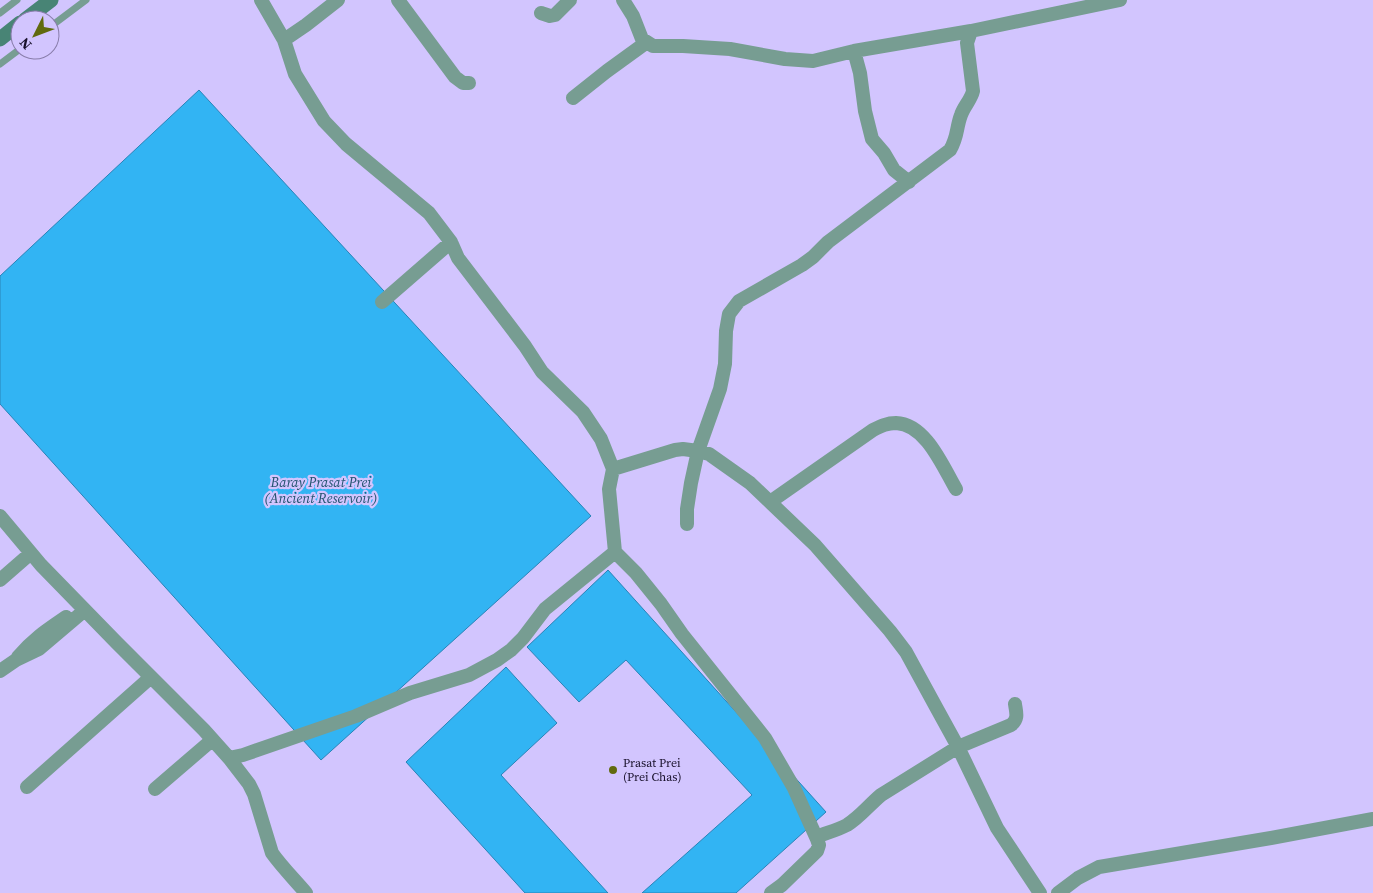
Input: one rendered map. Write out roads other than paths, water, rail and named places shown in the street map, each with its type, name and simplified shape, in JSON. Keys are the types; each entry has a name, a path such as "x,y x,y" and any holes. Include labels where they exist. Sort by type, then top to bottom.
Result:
{"main road":[{"path":"38,10 51,0"}],"street":[{"path":"261,0 284,40 295,74 324,121 346,144 428,213 451,242 458,258 525,346 542,372 583,412 601,440 614,469 609,489 615,552 636,573 765,738 794,788 816,836 819,845 817,852 771,893"},
{"path":"284,40 338,0"},
{"path":"398,0 456,77 463,83 469,83"},
{"path":"541,13 550,16 555,14 570,0"},
{"path":"623,0 633,16 642,39 653,46 730,49 784,59 813,61 854,51 971,31 1120,0"},
{"path":"687,524 687,509 698,451 720,389 725,364 727,318 732,308 739,301 802,265 828,242 950,150 955,141 961,116 972,97 973,91 967,43 971,31"},
{"path":"573,98 646,42"},
{"path":"854,51 872,138 884,152 894,170 908,182"},
{"path":"382,302 451,242"},
{"path":"770,502 874,430 885,424 896,423 922,435 934,451 956,489"},
{"path":"614,469 675,450 683,449 709,454 750,483 815,545 906,652 958,747 997,828 1035,891"},
{"path":"0,516 31,553 83,608 204,730 229,758 254,794 272,853 306,893"},
{"path":"229,758 243,755 356,716 410,693 469,675 498,660 523,638 545,609 615,552"},
{"path":"0,580 31,553"},
{"path":"0,671 16,660 39,649 83,608"},
{"path":"27,787 151,677"},
{"path":"816,836 845,826 853,821 881,796 958,747 1013,723 1017,714 1015,704"},
{"path":"155,789 212,740"},
{"path":"1058,893 1078,878 1099,868 1373,819"}],"lane":[{"path":"0,13 17,0"},
{"path":"60,19 86,0"}],"water":[{"name":"Baray Prasat Prei (Ancient Reservoir)","path":"199,90 591,516 321,760 0,404 0,276"},
{"path":"608,570 826,812 736,893 642,893 752,795 626,660 579,702 527,647"},
{"path":"506,667 557,723 501,775 608,893 525,893 406,762"}],"place":[{"name":"Prasat Prei (Prei Chas)","path":"613,770"}]}
